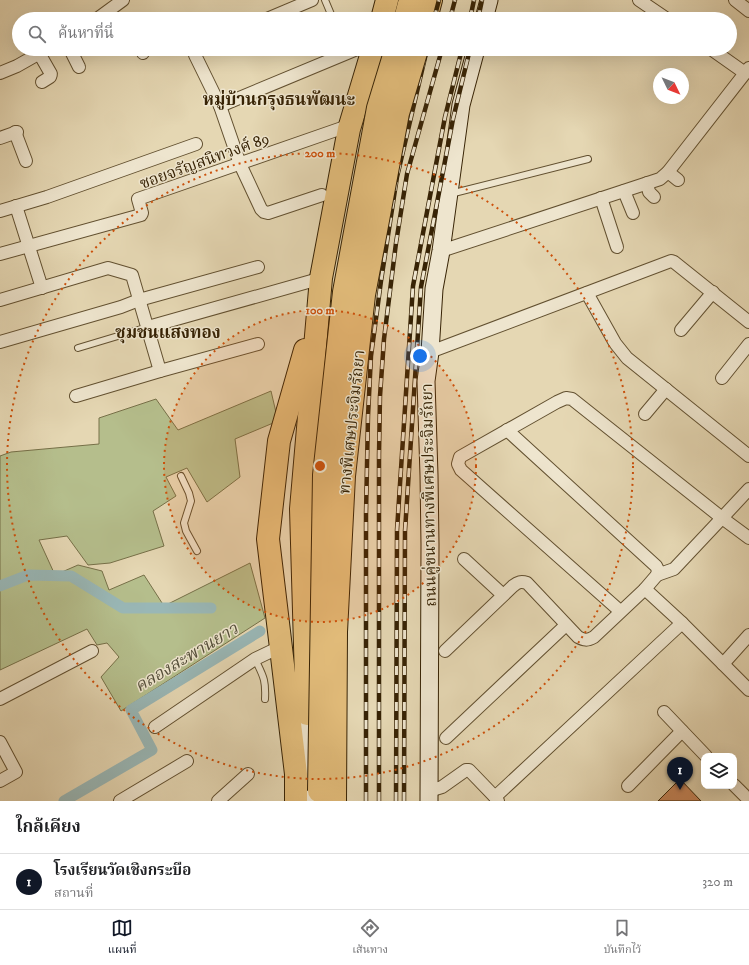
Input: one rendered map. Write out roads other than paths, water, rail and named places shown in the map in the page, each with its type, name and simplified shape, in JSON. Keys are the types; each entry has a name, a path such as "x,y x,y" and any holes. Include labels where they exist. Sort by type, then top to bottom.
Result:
{"highway":[{"path":"407,12 410,0"},
{"path":"428,12 431,0"},
{"path":"315,708 301,508 322,266 349,129 371,56"},
{"name":"ทางพิเศษประจิมรัถยา","path":"318,801 324,475 344,292 378,108 394,56"},
{"name":"ทางพิเศษประจิมรัถยา","path":"335,801 336,632 344,476 364,294 398,113 415,56"},
{"path":"296,801 296,774 268,539 280,441 307,343 318,316"}],"main road":[{"path":"388,12 407,0"},
{"path":"486,12 489,0"},
{"path":"307,801 315,708 333,689 345,639 350,479 345,462 328,433 326,417 337,277 342,240 365,129 390,56"},
{"name":"ถนนคู่ขนานทางพิเศษประจิมรัถยา","path":"429,796 430,475 426,381 430,352 434,289 441,251 461,105 474,56"},
{"path":"315,708 336,702 344,711 344,801"}],"street":[{"path":"113,12 123,0"},
{"path":"284,12 312,0"},
{"path":"639,0 657,12"},
{"path":"735,0 749,11"},
{"path":"0,73 17,66 34,56"},
{"path":"42,82 51,74 45,56"},
{"path":"74,56 79,67"},
{"path":"196,56 220,106 240,164 261,209 268,213 322,195"},
{"path":"220,106 336,56"},
{"path":"441,251 660,179 668,172 746,75 720,56"},
{"name":"ซอยจรัญสนิทวงศ์ 89","path":"0,254 141,216 142,213 138,200 342,128"},
{"path":"0,138 16,132 26,161"},
{"path":"0,211 55,194 196,144"},
{"path":"668,172 678,180"},
{"path":"647,183 648,192 654,197"},
{"path":"624,191 633,213"},
{"path":"601,198 617,246"},
{"path":"16,206 42,288"},
{"path":"430,352 671,261 713,292 749,322"},
{"path":"0,342 121,307 140,300 258,267"},
{"path":"0,300 108,268 132,275 160,371"},
{"path":"148,327 315,280"},
{"path":"681,330 713,292"},
{"path":"587,293 621,351 749,456"},
{"path":"76,396 258,344"},
{"path":"722,378 749,344"},
{"path":"645,414 666,389"},
{"path":"620,611 461,470 458,464 460,457 557,402 566,398 572,399 749,538"},
{"path":"507,430 656,566 658,570 657,575"},
{"path":"445,651 518,582 527,583 578,637 584,640 589,640 645,589 657,575 674,569 749,489"},
{"path":"464,559 503,595"},
{"path":"645,589 682,623 749,690"},
{"path":"429,796 466,770 469,770 497,799 682,623"},
{"path":"446,738 566,625"},
{"path":"723,664 749,635"},
{"path":"155,727 255,659 280,647"},
{"path":"0,699 92,651"},
{"path":"664,712 703,753"},
{"path":"628,786 682,732"},
{"path":"0,742 16,772 0,781"},
{"path":"120,801 187,761"},
{"path":"218,801 248,774"},
{"path":"737,788 749,800"}],"lane":[{"path":"325,0 331,12"},
{"path":"448,195 588,159"},
{"path":"78,348 148,327"},
{"path":"181,476 191,501 184,523 186,531 197,551"},
{"path":"255,659 263,674 265,699"}],"waterway":[{"path":"0,586 28,575 71,576 123,608 211,608"},
{"name":"คลองสะพานยาว","path":"64,801 152,750 131,710 260,631"}],"railway":[{"path":"436,12 439,0"},
{"path":"452,12 455,0"},
{"path":"471,12 474,0"},
{"path":"479,12 482,0"},
{"path":"366,801 366,514 371,356 397,177 425,56"},
{"path":"379,801 379,455 380,396 384,339 396,243 407,174 440,56"},
{"path":"396,801 397,530 413,286 445,117 460,56"},
{"path":"404,801 405,531 421,287 453,119 468,56"}],"place":[{"name":"โรงเรียนวัดเชิงกระบือ","path":"680,790"}],"district":[{"name":"หมู่บ้านกรุงธนพัฒนะ","path":"279,99"},
{"name":"ชุมชนแสงทอง","path":"168,332"}]}
